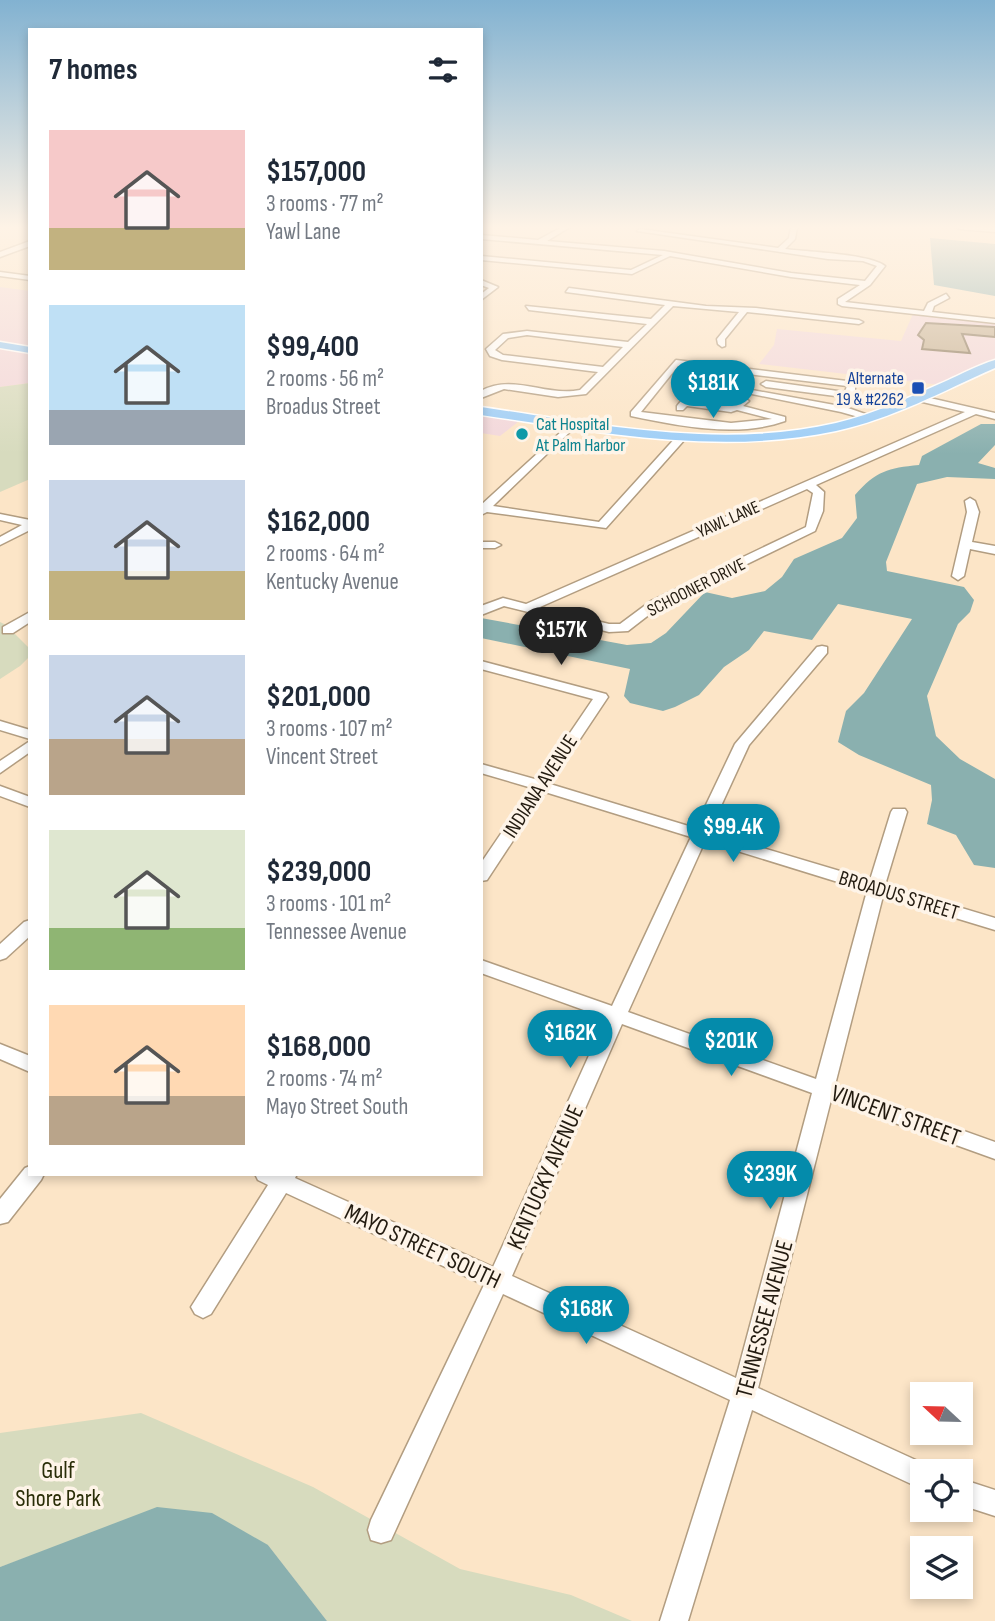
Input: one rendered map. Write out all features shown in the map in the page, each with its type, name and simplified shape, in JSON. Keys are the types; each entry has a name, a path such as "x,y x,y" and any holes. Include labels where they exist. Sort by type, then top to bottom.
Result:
{"main road":[{"path":"0,345 28,350"},
{"path":"483,411 682,437 782,435 818,431 869,417 995,364"}],"street":[{"path":"483,394 488,389 504,387 577,394 583,392 672,303"},
{"path":"677,303 706,308 745,309 859,322"},
{"path":"842,303 995,321"},
{"path":"927,314 935,303"},
{"path":"529,308 652,322"},
{"path":"722,344 720,339 745,309"},
{"path":"605,370 502,357 493,354 489,349 506,336 527,332 630,345"},
{"path":"685,403 724,409 738,407 782,419 769,424 746,426 634,414 676,362 852,384 843,410"},
{"path":"670,419 708,377 713,366"},
{"path":"708,377 850,395"},
{"path":"738,407 752,393 757,382"},
{"path":"752,393 869,417"},
{"path":"917,398 995,416"},
{"name":"YAWL LANE","path":"483,610 503,602 530,607 973,412"},
{"path":"483,509 574,424"},
{"path":"483,509 602,526 682,437"},
{"name":"SCHOONER DRIVE","path":"530,607 609,628 623,628 655,604 811,529 819,492 807,484"},
{"path":"958,576 973,512 970,501"},
{"path":"0,517 28,524"},
{"path":"0,542 28,525"},
{"path":"483,545 495,545"},
{"path":"966,545 995,550"},
{"path":"8,630 28,617"},
{"name":"KENTUCKY AVENUE","path":"381,1530 498,1281 742,744 822,650"},
{"name":"INDIANA AVENUE","path":"483,665 601,695 483,873"},
{"path":"0,725 28,734"},
{"path":"0,768 28,747"},
{"name":"BROADUS STREET","path":"483,769 995,925"},
{"path":"0,791 28,801"},
{"name":"TENNESSEE AVENUE","path":"674,1621 744,1394 876,888 899,812"},
{"path":"0,954 28,928"},
{"name":"VINCENT STREET","path":"483,968 995,1151"},
{"path":"0,1051 28,1064"},
{"path":"0,1214 31,1176"},
{"path":"203,1307 278,1177"},
{"name":"MAYO STREET SOUTH","path":"278,1177 910,1470"},
{"path":"973,1496 995,1503"}],"shaded area":[{"path":"0,303 28,303 28,348 0,344"},
{"path":"913,314 995,322 995,362 941,385 759,364 774,345 777,329 901,341"},
{"path":"0,347 28,351 28,383 0,387"},
{"path":"483,412 523,418 500,436 483,433"}],"green space":[{"path":"28,383 28,480 0,492 0,387"},
{"path":"0,622 8,626 1,632 13,632 28,647 28,658 0,679"},
{"name":"Gulf Shore Park","path":"141,1413 313,1487 460,1569 571,1595 632,1621 327,1621 268,1545 67,1543 0,1567 0,1433"}],"water":[{"path":"981,424 995,424 995,445 978,463 995,468 995,479 947,477 917,484 886,562 887,571 964,587 974,600 970,612 958,624 927,696 936,736 960,759 995,779 995,868 974,865 956,835 927,824 932,800 931,785 859,755 838,742 846,711 864,693 912,619 838,604 812,640 764,631 749,650 724,667 699,695 663,711 630,703 624,696 630,669 483,638 483,618 627,645 651,643 666,633 705,592 732,598 765,591 782,577 794,559 842,538 857,518 855,495 883,472 919,465 922,456"},
{"path":"157,1507 212,1513 268,1545 327,1621 0,1621 0,1567"}],"building":[{"path":"926,323 995,327 995,337 962,334 970,353 922,349 924,340 918,335"}],"place":[{"name":"Alternate 19 & #2262","path":"918,388"},
{"name":"Cat Hospital At Palm Harbor","path":"522,434"}]}
